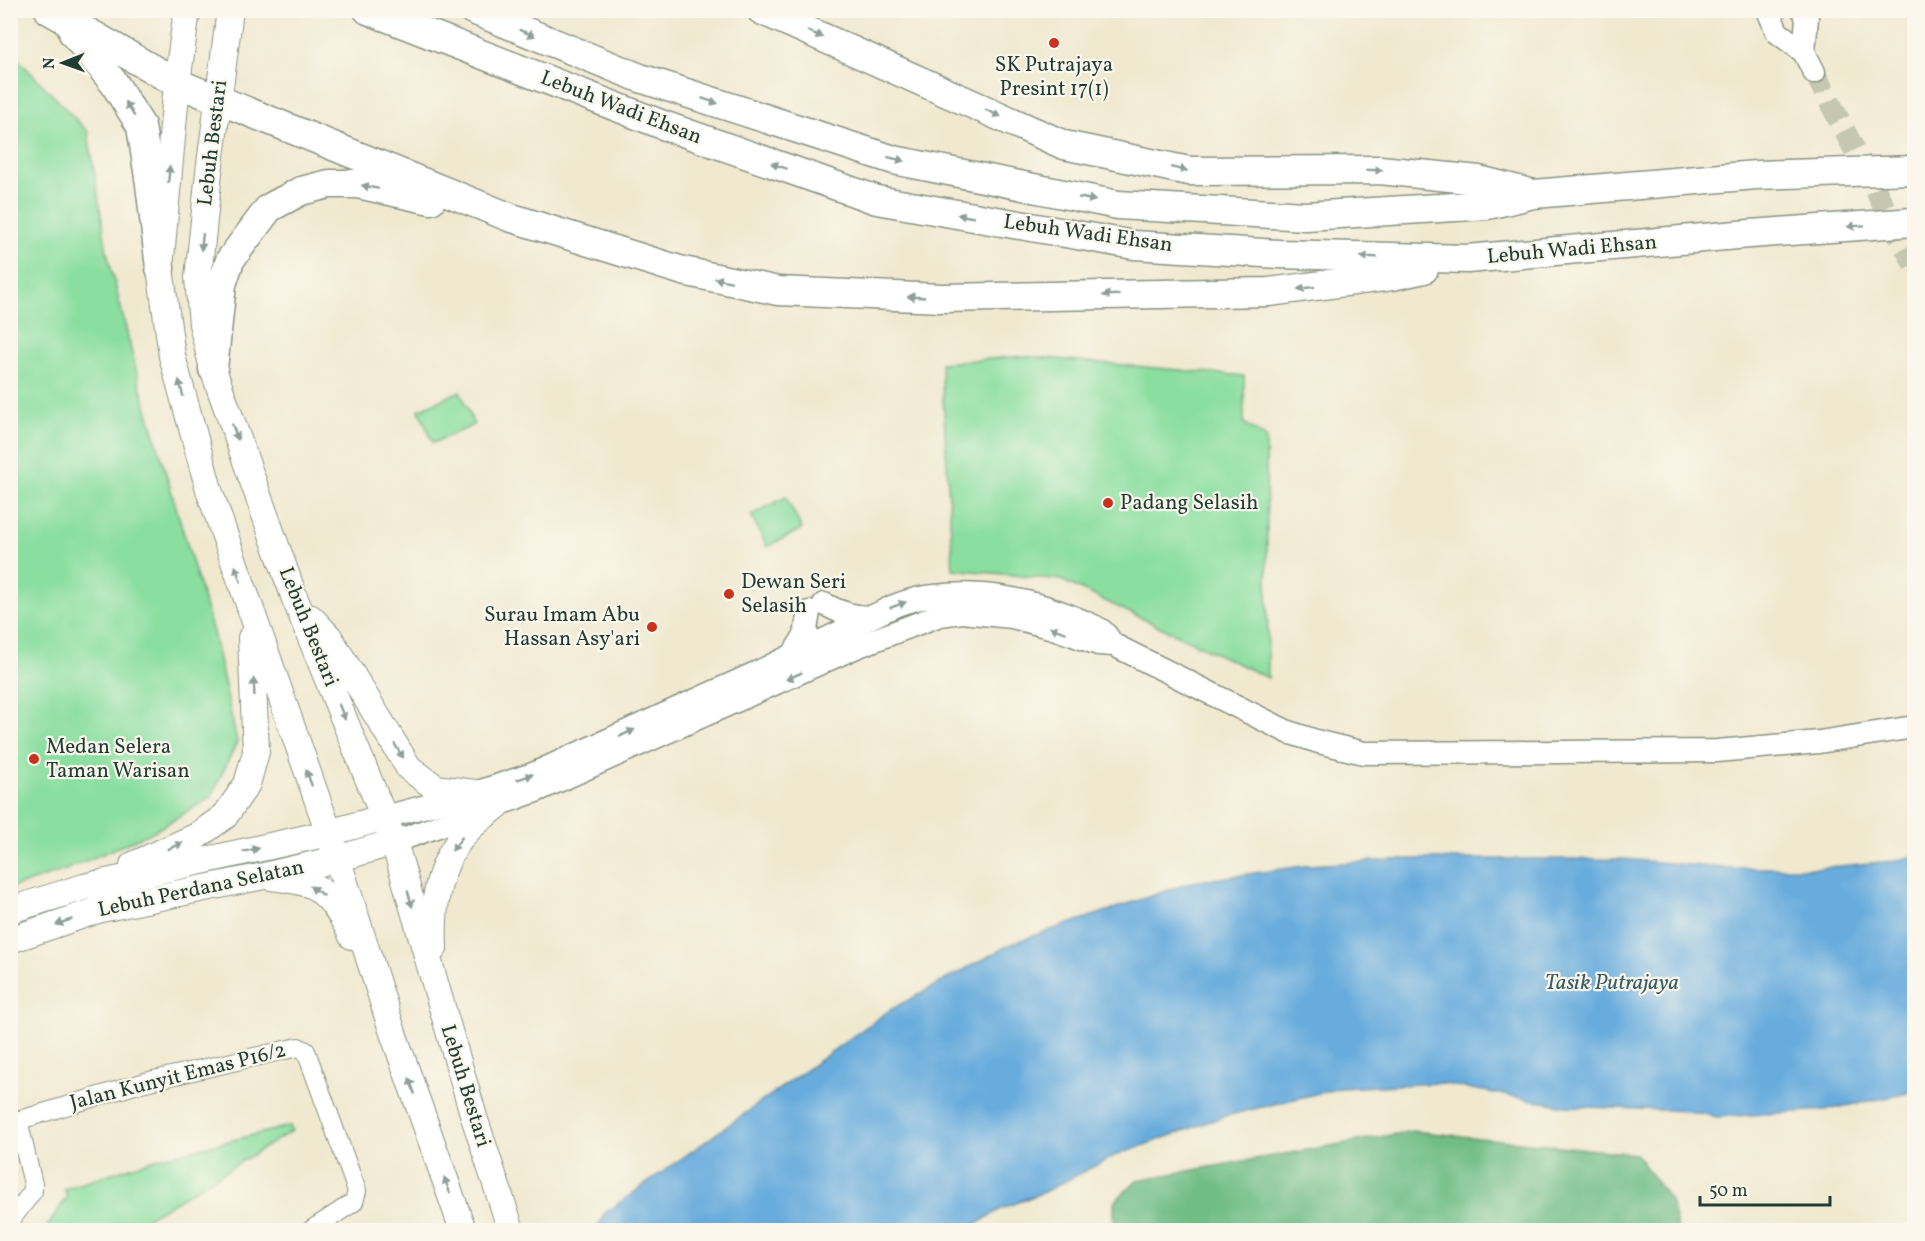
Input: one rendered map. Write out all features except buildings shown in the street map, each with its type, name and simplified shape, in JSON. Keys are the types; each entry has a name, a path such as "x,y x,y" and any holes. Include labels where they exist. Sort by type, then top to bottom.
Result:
{"main road":[{"name":"Lebuh Bestari","path":"187,10 177,83 160,268 175,367 210,493 329,833 393,1033 463,1230"},
{"name":"Lebuh Bestari","path":"230,10 198,278 202,324 213,369 296,599 394,842 484,1150 511,1230"},
{"name":"Lebuh Wadi Ehsan","path":"368,10 663,125 877,200 1134,245 1279,254 1467,259 1737,234 1914,222"},
{"name":"Lebuh Wadi Ehsan","path":"473,10 640,78 894,160 1118,205 1305,216 1488,205 1534,194 1756,176 1914,170"},
{"path":"761,10 1064,145 1189,171 1380,170 1479,180 1534,194"},
{"path":"55,15 177,83 509,217 683,271 778,291 941,298 1269,292 1392,276 1467,259"},
{"path":"55,15 114,83 141,126 160,268"},
{"path":"213,369 222,284 230,260 269,207 301,191 329,184 358,184 509,217"},
{"path":"296,599 329,637 409,768 436,788 476,793"},
{"path":"84,887 198,836 225,816 247,784 256,752 249,606"},
{"path":"435,987 433,917 438,885 450,854 467,830 499,804"},
{"name":"Lebuh Perdana Selatan","path":"10,910 84,887 329,833 385,817"},
{"name":"Lebuh Perdana Selatan","path":"10,940 101,909 264,876 337,859 394,842"},
{"path":"264,876 295,881 318,888 342,914 393,1033"}],"street":[{"path":"1768,10 1778,32 1809,62 1807,18 1803,10"},
{"path":"394,842 583,771 836,645 870,617 912,600 934,596 985,595 1013,599 1061,612 1102,630 1114,645"},
{"path":"792,656 805,635 817,608 856,617 870,617"},
{"path":"385,817 476,793 533,774 792,656 940,615 962,612 1012,617 1098,644 1114,645 1288,732 1364,753 1717,751 1819,742 1914,726"},
{"name":"Jalan Kunyit Emas P16/2","path":"10,1221 33,1191 33,1184 14,1121 145,1082 297,1047 306,1051 357,1191 354,1202 311,1230"}],"green space":[{"path":"11,52 88,132 107,252 139,382 213,632 237,742 211,797 153,832 65,870 11,888"},
{"name":"Padang Selasih","path":"1024,356 1244,376 1244,423 1266,438 1268,678 1061,580 953,569 941,363"},
{"path":"460,391 474,425 433,443 419,410"},
{"path":"786,497 802,529 767,547 751,515"},
{"path":"290,1126 292,1131 128,1230 45,1230 67,1197 64,1189 155,1159"},
{"path":"1413,1131 1636,1154 1670,1200 1678,1230 1114,1230 1114,1202 1137,1180"}],"water":[{"name":"Tasik Putrajaya","path":"1914,856 1914,1092 1826,1110 1718,1117 1687,1111 1565,1106 1439,1083 1340,1088 1225,1116 1114,1156 1044,1192 1001,1209 967,1230 596,1230 605,1213 890,1010 1013,943 1192,882 1310,865 1409,859 1625,859 1723,868 1816,868 1895,861"}],"tunnel":[{"path":"1814,72 1914,264"}],"place":[{"name":"SK Putrajaya Presint 17(1)","path":"1054,43"},
{"name":"Padang Selasih","path":"1108,503"},
{"name":"Dewan Seri Selasih","path":"729,594"},
{"name":"Surau Imam Abu Hassan Asy'ari","path":"652,627"},
{"name":"Medan Selera Taman Warisan","path":"34,759"}]}
